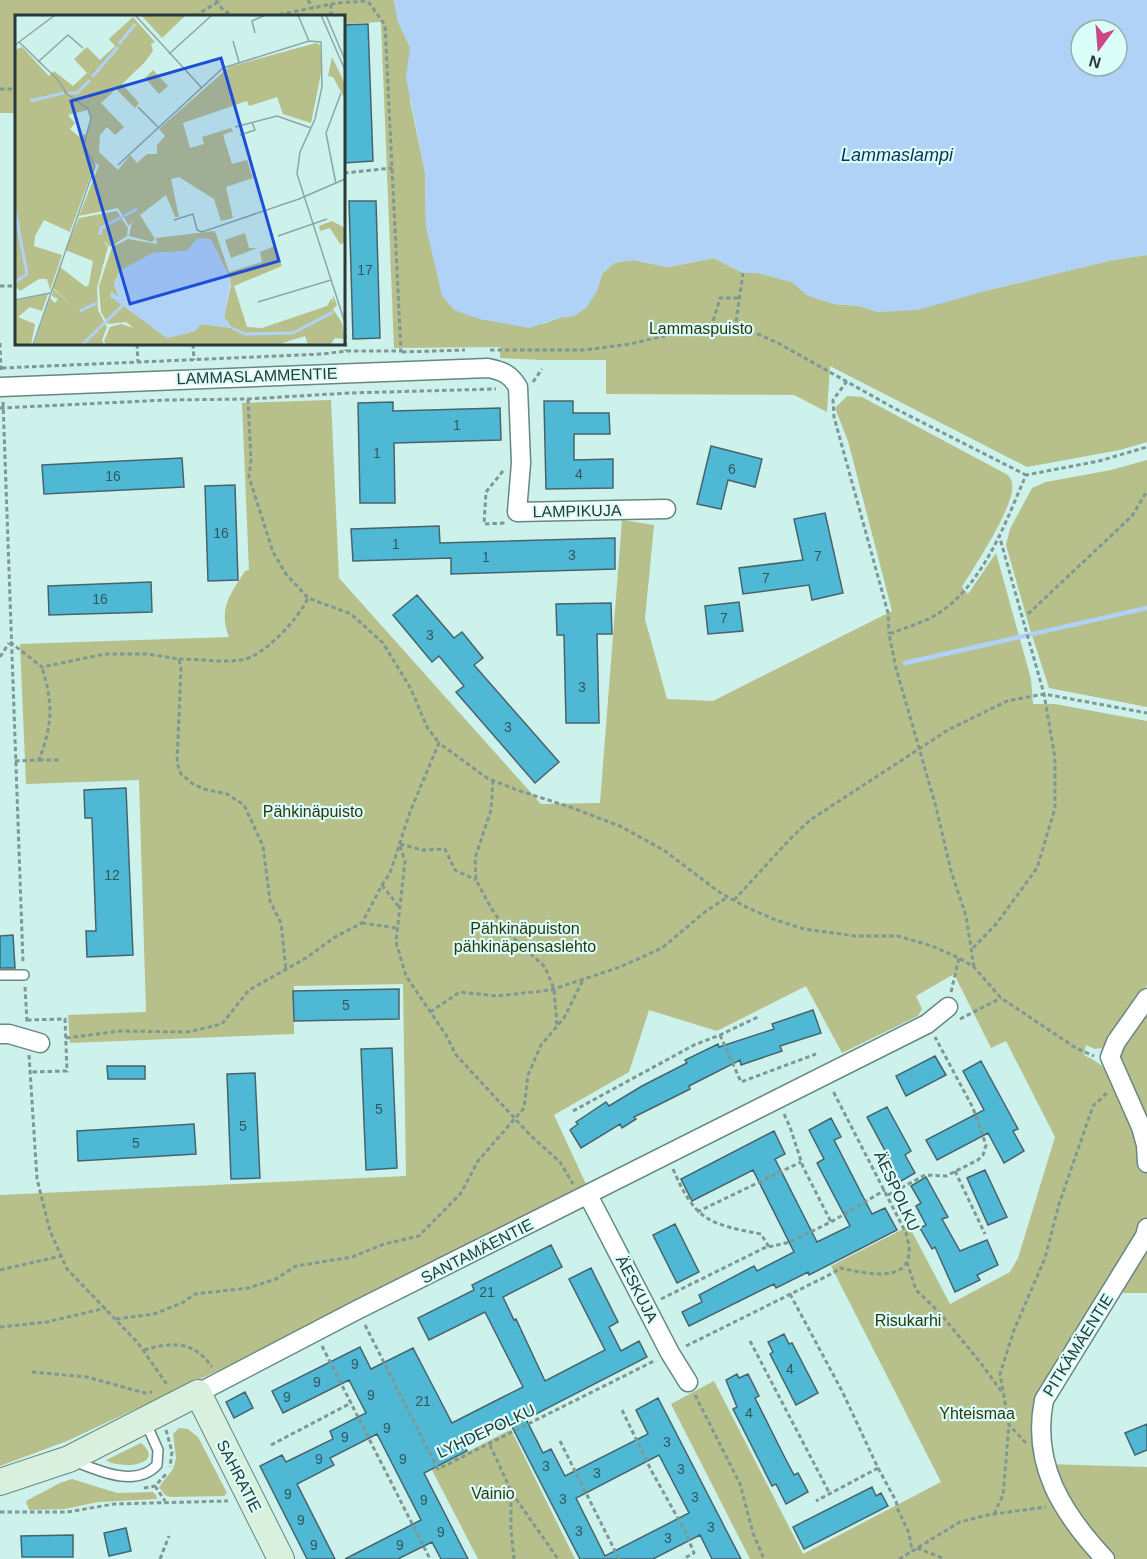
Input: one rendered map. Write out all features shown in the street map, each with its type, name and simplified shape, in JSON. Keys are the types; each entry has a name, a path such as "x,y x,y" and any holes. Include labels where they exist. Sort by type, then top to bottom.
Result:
{"street":[{"name":"LAMMASLAMMENTIE","path":"1,387 488,368 502,371 515,382"},
{"name":"LAMPIKUJA","path":"515,382 521,463 517,512 666,509"},
{"path":"1147,998 1112,1050 1116,1072 1141,1127 1147,1163"},
{"name":"SANTAMÄENTIE","path":"0,1482 69,1459 357,1311 927,1024 952,1014"},
{"path":"0,1034 9,1034 34,1041"},
{"name":"ÄESKUJA","path":"585,1197 646,1306 678,1349 688,1382"},
{"name":"PITKÄMÄENTIE","path":"1105,1559 1088,1540 1054,1488 1045,1464 1040,1440 1040,1418 1044,1401 1145,1236 1147,1228"},
{"name":"SAHRATIE","path":"210,1387 281,1559"}],"lane":[{"path":"0,975 24,975"},
{"path":"69,1459 112,1474 144,1475 157,1465 158,1457 158,1450 144,1420"}],"path":[{"path":"196,15 221,0"},
{"path":"308,0 313,8"},
{"path":"277,15 331,4 367,0 385,25 403,371"},
{"path":"216,1 223,10 232,15"},
{"path":"331,4 331,15"},
{"path":"345,172 392,168"},
{"path":"735,329 743,273"},
{"path":"711,328 720,298 740,298"},
{"path":"488,350 585,350 630,344 690,330 728,327 755,333 778,343 892,407 1026,475 1099,461 1147,447"},
{"path":"345,336 346,351"},
{"path":"0,343 24,975 34,1041 37,1179 50,1231 66,1269 143,1350 171,1390 163,1391"},
{"path":"137,345 138,362"},
{"path":"193,345 194,360"},
{"path":"1,368 323,354 346,351 466,350"},
{"path":"2,408 167,400 248,399 515,382 530,387 542,369"},
{"path":"847,381 833,400 834,417 888,613 889,634 896,668 936,807 951,871 966,916 974,967"},
{"path":"248,399 251,460 249,477 273,552 286,574 308,598 351,614 383,643 411,689 427,727 439,743 493,780 622,827 665,851 728,897 776,920 804,929 855,936 898,936 932,946 959,958 974,967 1001,998 1116,1072 1093,1106 1059,1204 1045,1258 1014,1330 1000,1374 1009,1425 1003,1495 994,1514"},
{"path":"0,466 5,465"},
{"path":"889,634 939,613 970,585 999,535 1026,475"},
{"path":"1028,614 1132,516 1147,491"},
{"path":"972,948 997,923 1037,868 1055,808 1055,758 1044,694 999,535"},
{"path":"42,667 105,654 147,654 179,659 241,660 257,654 274,640 303,609 308,598"},
{"path":"0,657 10,642"},
{"path":"10,642 42,667 49,692 50,728 39,760"},
{"path":"179,659 181,668 177,763 181,774 193,784 227,794 244,805 263,846 270,900 281,923 286,970"},
{"path":"734,900 810,820 948,730 1007,701 1044,694 1147,713"},
{"path":"66,1038 121,1031 188,1032 222,1024 249,990 362,923 390,873 410,812 439,743"},
{"path":"15,763 59,760"},
{"path":"493,780 491,810 475,858 476,880 508,933 545,967 554,989 557,1026"},
{"path":"400,844 422,850 445,849 455,870 476,880"},
{"path":"400,844 405,861 396,942 406,976 456,1054 515,1118 560,1162 585,1197"},
{"path":"382,885 399,907"},
{"path":"430,1012 460,993 497,996 554,989 620,967 662,948 706,911 728,897"},
{"path":"362,923 397,928"},
{"path":"959,958 952,1014 1001,998"},
{"path":"116,1319 154,1314 182,1303 195,1294 248,1288 276,1279 296,1266 352,1257 384,1244 419,1236 461,1193 478,1161 524,1108 528,1075 541,1045 564,1018 584,980"},
{"path":"573,1111 694,1045 760,1016"},
{"path":"888,1195 925,1175 946,1176 978,1160 983,1155 986,1145 973,1108 933,1032"},
{"path":"720,1035 741,1082 816,1054"},
{"name":"ÄESPOLKU","path":"825,1076 906,1233 910,1252 907,1262 916,1290 939,1312 1004,1396"},
{"path":"782,1110 801,1162 831,1222"},
{"path":"697,1212 801,1162"},
{"path":"672,1167 683,1193 697,1212 725,1227 761,1234 769,1246"},
{"path":"955,1171 985,1233"},
{"path":"646,1306 769,1246 790,1242 831,1222 885,1190"},
{"path":"0,1270 61,1256"},
{"path":"678,1349 840,1268 874,1274 897,1272 907,1262"},
{"path":"790,1293 842,1391 896,1501 909,1533 912,1551"},
{"path":"0,1327 47,1322 105,1308"},
{"name":"LYHDEPOLKU","path":"357,1311 438,1469 678,1349"},
{"path":"750,1341 830,1494"},
{"path":"143,1350 170,1344 194,1349 204,1356 210,1387"},
{"path":"321,1345 430,1559"},
{"path":"32,1372 87,1377 145,1393 154,1392"},
{"path":"688,1382 740,1484 753,1533 764,1559"},
{"path":"270,1445 351,1403"},
{"path":"622,1410 694,1553 683,1559"},
{"path":"1009,1425 1045,1464"},
{"path":"560,1441 619,1559"},
{"path":"490,1444 512,1493 558,1559"},
{"path":"816,1501 878,1468"},
{"path":"155,1486 165,1501"},
{"path":"512,1493 511,1530 514,1559"},
{"path":"901,1559 960,1522 994,1514 1045,1508 1060,1498"},
{"path":"0,1512 67,1512 114,1504 165,1501 236,1502"},
{"path":"160,1559 169,1536"},
{"path":"917,1548 945,1559"}],"green space":[{"name":"Lammaspuisto","path":"0,0 394,0 398,22 410,47 410,101 425,172 426,227 543,324 562,317 574,316 597,291 602,274 614,263 633,260 668,267 714,258 743,273 758,273 792,282 807,295 834,304 860,306 878,312 989,290 1112,260 1147,255 1147,442 1120,450 1027,467 830,366 827,412 794,395 606,394 606,360 500,358 500,347 394,348 381,22 345,24 345,15 15,15 15,113 0,113"},
{"name":"Pähkinäpuisto","path":"847,396 862,397 1008,475 1012,483 1012,492 1008,505 962,587 968,594 996,553 1031,679 1033,704 1055,704 1147,721 1147,985 1102,1048 1095,1049 1086,1045 1084,1055 1107,1071 1123,1095 1131,1083 1120,1064 1122,1047 1147,1013 1147,1293 1110,1293 1044,1400 1045,1464 1147,1467 1147,1559 750,1559 671,1404 714,1381 803,1554 941,1482 831,1266 909,1226 950,1304 1010,1272 1018,1258 1055,1137 1006,1041 991,1048 954,974 916,996 922,1009 918,1016 842,1053 806,986 717,1031 649,1010 629,1072 554,1115 586,1184 326,1320 67,1441 0,1466 0,1195 406,1176 403,984 294,986 294,1034 70,1043 68,1015 146,1012 139,780 26,784 20,644 229,637 225,618 227,602 245,571 249,570 242,403 331,400 339,578 541,804 600,803 622,520 654,525 645,619 667,699 713,701 892,611 848,441 835,408"},
{"path":"1147,460 1147,707 1049,688 1006,545 1010,529 1032,488 1046,482 1111,470"},
{"path":"179,1428 188,1429 198,1437 227,1493 224,1496 170,1497 165,1495 159,1487 173,1469 176,1458 173,1434"},
{"name":"Vainio","path":"510,1430 575,1559 478,1559 432,1470"},
{"path":"141,1443 148,1450 145,1461 138,1464 121,1465 106,1460"},
{"path":"72,1479 117,1493 153,1492 157,1499 98,1502 65,1509 29,1510 26,1501"}],"water":[{"name":"Lammaslampi","path":"394,0 1147,0 1147,255 1112,260 918,310 878,312 860,306 834,304 807,295 792,282 758,273 743,273 714,258 668,267 633,260 614,263 602,274 597,291 586,308 574,316 562,317 529,328 479,319 454,310 442,296 426,227 425,172 406,78 410,47 398,22"}],"building":[{"path":"368,24 373,161 345,163 345,25"},
{"path":"349,201 376,201 380,338 353,339"},
{"path":"544,401 573,401 573,413 609,413 610,434 574,434 574,460 613,459 613,488 546,489"},
{"path":"393,402 393,411 500,408 501,440 394,443 395,503 360,503 358,403"},
{"path":"711,446 762,459 755,487 728,480 721,509 697,504"},
{"path":"182,458 184,487 44,494 42,465"},
{"path":"235,485 238,580 208,581 205,486"},
{"path":"825,513 843,593 812,600 809,585 743,594 739,568 803,560 794,519"},
{"path":"439,526 440,543 615,538 615,569 451,574 451,558 353,561 351,529"},
{"path":"151,582 152,612 49,615 48,586"},
{"path":"417,595 454,638 462,632 483,658 474,665 559,762 535,783 456,692 464,686 439,656 432,662 393,615"},
{"path":"739,602 743,631 708,634 705,606"},
{"path":"611,603 612,634 597,634 599,723 566,723 564,635 557,635 556,604"},
{"path":"126,788 133,955 87,957 86,931 96,931 92,818 85,818 84,790"},
{"path":"13,935 15,968 0,968 0,936"},
{"path":"399,989 399,1019 294,1021 293,991"},
{"path":"813,1010 821,1033 780,1046 782,1051 741,1065 740,1060 689,1086 690,1089 634,1117 636,1119 622,1128 620,1124 581,1148 570,1130 578,1124 576,1122 606,1102 609,1106 687,1063 685,1060 718,1044 719,1047 774,1029 772,1024"},
{"path":"392,1048 397,1168 366,1170 361,1049"},
{"path":"935,1056 946,1075 906,1096 896,1076"},
{"path":"981,1061 1018,1129 1013,1131 1024,1151 1004,1163 988,1133 937,1160 926,1140 984,1110 963,1071"},
{"path":"107,1066 145,1066 145,1079 108,1079"},
{"path":"255,1073 260,1178 231,1179 227,1074"},
{"path":"887,1107 911,1151 905,1155 915,1173 896,1184 883,1161 889,1158 867,1117"},
{"path":"831,1118 841,1137 834,1140 872,1214 885,1208 897,1230 809,1275 808,1272 776,1288 774,1284 689,1326 682,1312 702,1302 699,1295 754,1266 757,1271 794,1252 753,1170 692,1201 681,1179 774,1131 785,1154 775,1159 817,1242 850,1226 817,1163 824,1159 809,1130"},
{"path":"194,1124 196,1154 78,1161 77,1131"},
{"path":"985,1170 1007,1217 988,1225 967,1178"},
{"path":"926,1177 948,1217 942,1219 960,1251 987,1240 998,1265 977,1275 980,1280 955,1292 935,1247 932,1249 920,1228 926,1225 916,1206 921,1203 911,1186"},
{"path":"675,1224 699,1272 677,1283 653,1235"},
{"path":"551,1245 562,1267 503,1297 545,1381 605,1350 569,1279 591,1268 618,1322 609,1327 621,1351 639,1341 647,1357 526,1419 543,1453 551,1449 565,1476 648,1434 636,1410 658,1398 741,1559 712,1559 700,1535 653,1559 580,1559 509,1421 464,1445 467,1451 424,1473 468,1559 441,1559 432,1542 398,1559 345,1559 421,1520 377,1434 330,1458 334,1465 297,1484 335,1559 307,1559 260,1466 282,1455 286,1462 333,1439 330,1431 366,1413 349,1380 283,1413 272,1391 360,1347 371,1369 413,1348 452,1423 523,1387 485,1312 429,1340 418,1318 474,1290 472,1285","holes":["659,1455 689,1513 605,1556 576,1498"]},
{"path":"784,1334 789,1344 792,1343 818,1393 796,1405 770,1354 773,1352 768,1342"},
{"path":"737,1374 739,1378 748,1374 759,1396 755,1398 784,1456 794,1475 798,1473 808,1492 786,1504 776,1484 772,1486 733,1409 737,1407 726,1380"},
{"path":"245,1392 253,1408 234,1418 226,1402"},
{"path":"1147,1424 1147,1450 1135,1455 1125,1433"},
{"path":"872,1487 876,1496 881,1493 888,1506 804,1549 793,1527"},
{"path":"126,1528 131,1551 109,1556 104,1533"},
{"path":"73,1535 73,1557 22,1557 21,1536"}],"waterway":[{"path":"905,663 1147,608"}],"park label":[{"name":"Pähkinäpuiston pähkinäpensaslehto","path":"525,937"},
{"name":"Risukarhi","path":"908,1320"},
{"name":"Yhteismaa","path":"977,1413"}]}
